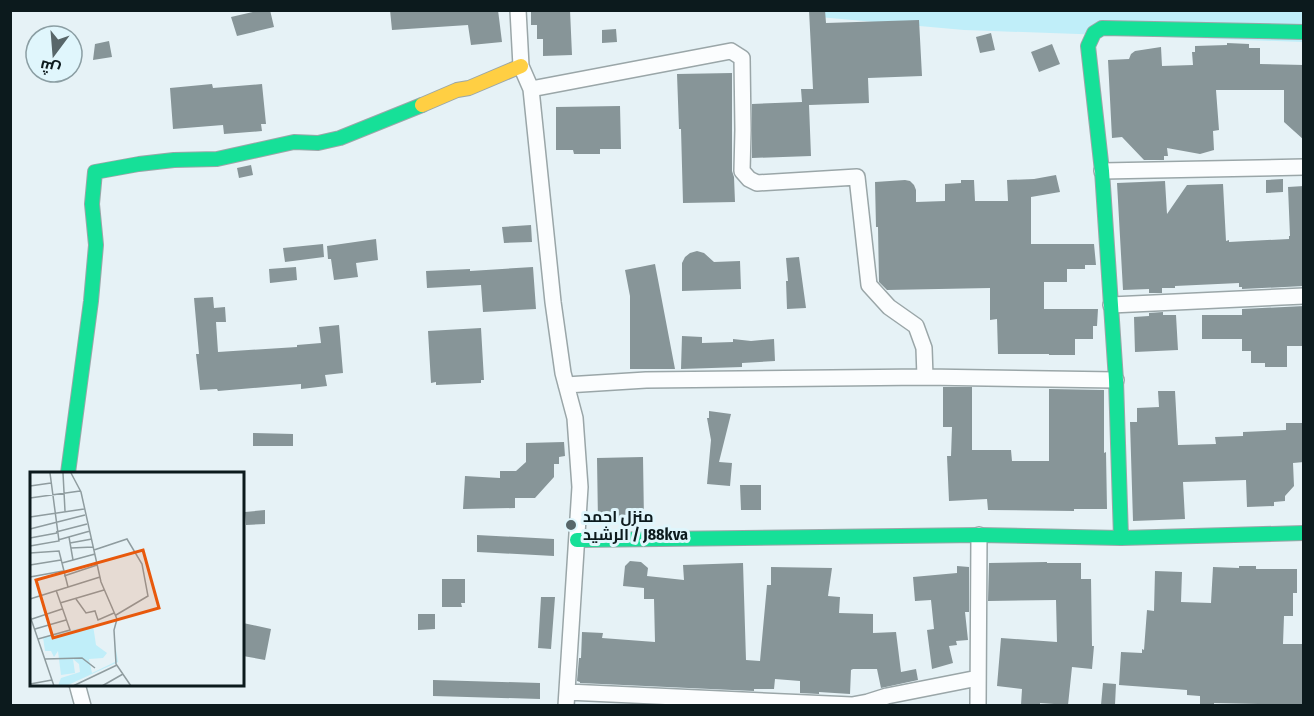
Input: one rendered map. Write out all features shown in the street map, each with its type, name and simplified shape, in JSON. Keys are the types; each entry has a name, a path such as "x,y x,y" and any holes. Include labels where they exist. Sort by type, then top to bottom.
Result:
{"street":[{"path":"518,10 521,66 531,89 553,302 563,374 575,418 580,487 566,699 852,705 978,678"},
{"path":"1120,537 1116,380 1102,171 1088,46 1093,33 1102,28 1304,32"},
{"path":"531,89 731,51 742,58 744,130 742,171 749,179 757,183 857,177 870,285 889,307 916,326 924,348 925,377"},
{"path":"68,472 91,301 96,245 92,204 95,172 163,161 217,159 294,142 318,143 340,138 521,66"},
{"path":"1102,171 1304,167"},
{"path":"1111,305 1304,296"},
{"path":"566,385 646,380 925,377 1116,380"},
{"path":"577,540 979,535 1120,537 1304,533"},
{"path":"978,705 979,535"},
{"path":"77,686 82,705"}],"shaded area":[{"path":"819,10 1303,11 1303,42 964,30 819,17"}],"building":[{"path":"270,10 274,27 237,36 231,17"},
{"path":"390,10 498,10 502,42 471,45 468,25 392,30"},
{"path":"570,10 572,55 543,56 543,39 537,39 537,25 531,25 531,12"},
{"path":"809,10 825,10 826,23 919,20 922,76 868,78 869,103 809,105 811,156 752,158 752,104 802,102 801,89 813,89"},
{"path":"616,29 617,42 602,43 602,30"},
{"path":"991,33 995,50 980,53 976,37"},
{"path":"109,41 112,57 93,60 95,44"},
{"path":"1227,43 1249,44 1249,48 1260,48 1260,64 1304,65 1304,140 1284,122 1284,90 1216,90 1219,130 1213,131 1214,150 1200,154 1167,148 1168,156 1164,156 1164,160 1144,160 1122,137 1112,138 1108,60 1129,59 1135,51 1161,47 1162,66 1193,65 1192,52 1195,52 1195,46 1227,45"},
{"path":"1052,44 1060,64 1039,72 1031,52"},
{"path":"732,73 732,171 735,202 683,203 677,74"},
{"path":"212,84 213,88 262,84 266,124 261,124 262,131 224,134 223,125 173,129 170,88"},
{"path":"620,106 621,149 600,149 600,154 574,154 573,150 556,150 556,107"},
{"path":"251,165 253,175 239,178 237,168"},
{"path":"1056,175 1060,192 1031,197 1031,244 1094,244 1096,265 1085,265 1085,269 1067,269 1067,282 1044,282 1044,309 1098,309 1097,326 1093,326 1093,339 1075,339 1075,355 998,354 997,319 990,320 990,288 887,290 879,282 875,182 910,181 916,190 916,202 945,201 945,184 974,180 975,201 1008,201 1007,180"},
{"path":"1283,179 1283,192 1266,193 1266,180"},
{"path":"1165,181 1167,214 1187,185 1223,184 1226,241 1229,240 1229,242 1289,239 1288,187 1304,186 1304,286 1242,289 1239,283 1175,286 1175,288 1162,288 1162,293 1149,293 1149,289 1123,290 1117,183"},
{"path":"531,225 532,242 504,243 502,227"},
{"path":"376,239 378,260 356,263 358,277 334,280 327,246"},
{"path":"323,244 324,257 285,262 283,248"},
{"path":"697,251 704,253 714,262 740,261 741,289 682,291 682,263 690,253"},
{"path":"799,257 806,308 787,309 786,258"},
{"path":"655,264 675,369 630,369 630,296 625,270"},
{"path":"296,267 297,280 270,283 269,269"},
{"path":"533,267 536,309 483,312 481,285 427,288 426,271"},
{"path":"213,297 214,308 225,307 226,322 216,322 218,352 297,347 297,345 321,343 319,327 339,325 343,373 325,375 327,386 301,389 301,384 218,391 217,389 200,390 194,298"},
{"path":"1304,306 1304,346 1287,346 1287,367 1265,367 1265,363 1251,363 1251,351 1242,351 1242,339 1202,339 1202,315 1242,315 1242,309"},
{"path":"1163,312 1163,315 1176,315 1178,350 1135,352 1134,317"},
{"path":"481,328 484,380 481,380 481,383 436,385 436,382 431,383 428,331"},
{"path":"682,336 702,337 702,343 733,342 733,339 751,341 774,339 775,361 742,363 742,367 681,369"},
{"path":"943,387 972,387 972,450 1011,450 1012,461 1049,461 1049,389 1104,390 1107,509 988,510 987,499 949,501 947,456 951,456 952,427 943,427"},
{"path":"1158,391 1175,391 1178,445 1216,444 1215,437 1243,436 1243,432 1286,430 1286,423 1304,423 1304,462 1293,463 1294,486 1285,496 1285,501 1274,502 1274,506 1247,507 1246,480 1183,482 1185,519 1133,521 1130,422 1137,422 1137,408 1159,407"},
{"path":"709,411 731,414 719,462 732,463 730,486 707,484 711,440 707,418 709,418"},
{"path":"253,433 293,434 293,446 253,446"},
{"path":"564,442 565,456 559,457 559,464 554,464 554,477 535,498 515,498 515,508 463,509 465,476 500,478 500,471 516,471 526,462 526,443"},
{"path":"643,457 644,520 598,521 597,458"},
{"path":"740,485 761,485 761,510 741,510"},
{"path":"265,510 265,524 246,525 245,512"},
{"path":"477,535 554,539 554,556 477,552"},
{"path":"630,561 641,562 648,568 647,576 684,580 683,565 743,563 746,660 760,661 767,585 771,585 771,567 832,568 828,596 840,597 839,613 873,614 873,633 896,632 901,672 916,669 918,680 881,688 877,669 853,669 851,670 850,694 800,693 800,681 775,679 774,689 754,689 754,691 580,683 577,681 582,632 603,633 602,638 655,642 654,599 644,599 644,588 623,586 625,566"},
{"path":"989,563 1081,563 1081,579 1091,579 1092,646 1094,646 1092,669 1072,667 1068,705 1040,703 1040,705 1021,705 1022,689 997,686 1001,638 1057,642 1056,600 988,601"},
{"path":"957,566 969,567 969,612 965,612 968,640 956,641 957,645 949,646 953,663 932,669 927,630 934,629 931,600 915,601 913,577 957,573"},
{"path":"1239,566 1256,566 1256,569 1297,569 1297,593 1293,593 1293,616 1284,616 1283,644 1304,644 1304,705 1214,703 1214,705 1200,705 1200,696 1187,695 1187,690 1119,685 1121,652 1142,653 1142,649 1144,650 1147,610 1154,611 1155,571 1182,572 1181,602 1211,603 1213,567 1239,568"},
{"path":"442,579 465,579 465,603 461,603 462,607 442,607"},
{"path":"541,597 555,597 551,649 538,648"},
{"path":"418,614 435,614 435,629 418,630"},
{"path":"244,623 271,629 265,660 244,656"},
{"path":"433,680 540,683 540,699 433,696"},
{"path":"1103,683 1116,684 1115,705 1101,705"}],"traffic: fast":[{"path":"1121,538 1116,380 1102,171 1088,46 1094,33 1102,28 1304,32"},
{"path":"68,472 91,301 96,245 92,204 95,172 174,160 217,159 294,142 318,143 340,138 422,105"},
{"path":"577,540 979,535 1121,538 1304,533"}],"traffic: slow":[{"path":"422,105 521,66"}],"place":[{"name":"منزل احمد الرشيد / J88kva","path":"571,525"}]}
